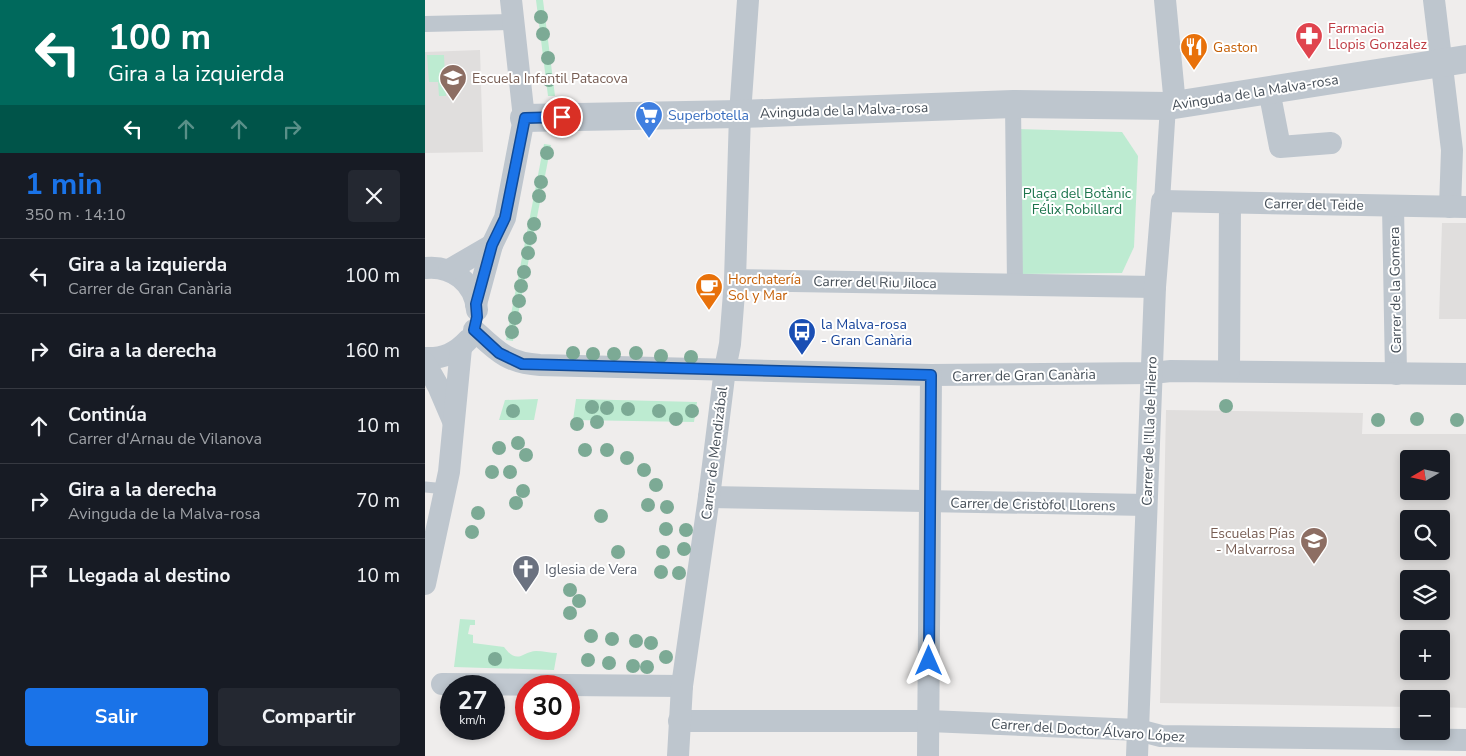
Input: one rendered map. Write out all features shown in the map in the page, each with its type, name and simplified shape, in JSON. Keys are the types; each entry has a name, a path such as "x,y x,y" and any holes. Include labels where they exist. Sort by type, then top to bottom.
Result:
{"street":[{"path":"476,304 492,245 505,218 525,118 511,0"},
{"name":"Carrer de Mendizábal","path":"678,756 682,686 730,344 735,280 740,114 748,0"},
{"path":"1165,0 1171,105"},
{"path":"1434,0 1454,61 1453,150 1458,207"},
{"path":"425,24 514,22"},
{"name":"Avinguda de la Malva-rosa","path":"525,118 740,114 1013,104 1171,105 1454,61"},
{"path":"1269,90 1280,147 1331,143"},
{"path":"1013,104 1015,284"},
{"name":"Carrer de l'Illa de Hierro","path":"1137,756 1155,287 1171,105"},
{"name":"Carrer del Teide","path":"1162,201 1458,207"},
{"path":"1229,371 1230,202"},
{"name":"Carrer de la Gomera","path":"1393,206 1396,374"},
{"path":"449,270 492,245"},
{"path":"425,268 434,267 449,270 462,278 471,290 476,304 477,317 469,340 461,348 449,355 425,358"},
{"name":"Carrer del Riu Jiloca","path":"735,280 1155,287"},
{"name":"Carrer de Gran Canària","path":"474,330 499,353 522,364 931,375 1152,373 1171,371 1466,374"},
{"path":"425,584 435,488 454,424 461,348"},
{"path":"425,363 438,386 454,424"},
{"path":"927,756 929,721 931,375"},
{"name":"Carrer de Cristòfol Llorens","path":"709,497 1147,505"},
{"path":"505,685 682,686"},
{"name":"Carrer del Doctor Álvaro López","path":"679,721 929,721 1138,730 1161,736 1466,740"}],"shaded area":[{"name":"Escuela Infantil Patacova","path":"480,50 483,152 425,153 425,52"},
{"path":"1442,223 1466,223 1466,319 1439,319"},
{"name":"Escuelas Pías - Malvarrosa","path":"1166,410 1363,413 1362,434 1466,434 1466,708 1450,707 1450,690 1400,690 1400,707 1160,703"}],"green space":[{"path":"536,0 543,0 555,96 548,96"},
{"path":"427,55 444,55 446,96 439,96 438,82 429,82"},
{"name":"Plaça del Botànic Félix Robillard","path":"1017,129 1122,132 1138,156 1134,247 1122,273 1018,274"},
{"path":"544,144 551,145 513,341 506,340"},
{"path":"538,399 534,420 499,420 505,400"},
{"path":"576,399 697,402 694,422 573,420"},
{"path":"460,619 475,620 475,625 470,625 468,634 473,635 473,643 504,647 509,653 517,657 536,651 557,653 554,670 454,667"}],"place":[{"name":"Farmacia Llopis Gonzalez","path":"1309,60"},
{"name":"Gaston","path":"1194,71"},
{"name":"Escuela Infantil Patacova","path":"453,102"},
{"name":"Superbotella","path":"649,139"},
{"name":"Horchatería Sol y Mar","path":"709,311"},
{"name":"la Malva-rosa - Gran Canària","path":"802,356"},
{"name":"Escuelas Pías - Malvarrosa","path":"1314,565"},
{"name":"Iglesia de Vera","path":"526,593"}],"route":[{"path":"562,117 525,118 505,218 492,245 476,304 477,317 474,330 499,353 522,364 931,375 929,661"}]}
